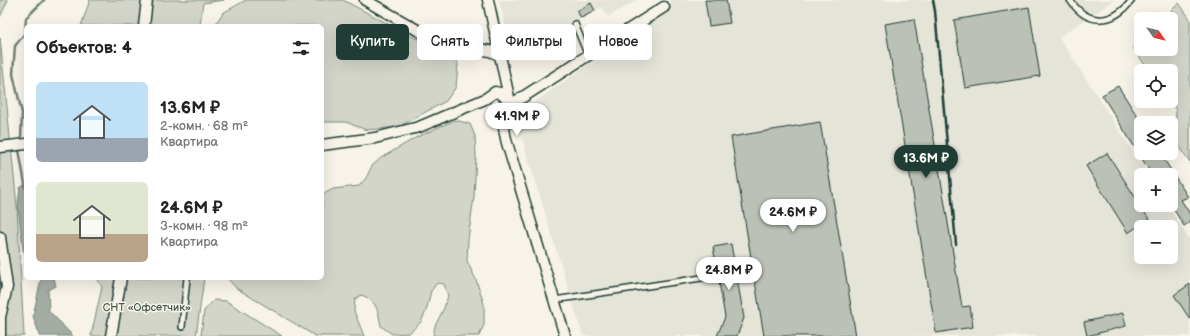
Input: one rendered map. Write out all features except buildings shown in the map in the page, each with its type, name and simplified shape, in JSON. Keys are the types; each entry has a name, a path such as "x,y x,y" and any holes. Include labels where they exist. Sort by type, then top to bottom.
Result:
{"street":[{"path":"144,24 146,0"},
{"path":"365,0 426,35 457,45 491,51"},
{"path":"488,0 493,24"},
{"path":"637,24 664,6"},
{"path":"564,336 504,131 503,119 507,111 515,102 584,59"},
{"path":"501,60 511,106"},
{"path":"324,145 375,138 419,127 485,99 495,92 500,93 505,97 511,106"},
{"path":"0,148 24,144"},
{"path":"0,237 7,287 0,317 0,336"},
{"path":"111,336 121,280"}],"lane":[{"path":"1070,0 1088,18 1106,20 1125,9 1132,0"},
{"path":"576,26 584,46"},
{"path":"554,300 708,277"},
{"path":"182,327 187,280"}],"shaded area":[{"path":"499,0 637,0 608,17 602,7 572,24 505,24"},
{"path":"671,0 1115,0 1059,37 1134,153 1134,160 1138,160 1143,168 1134,168 1134,212 1172,212 1177,220 1134,220 1134,264 1178,264 1178,222 1190,240 1190,336 583,336 515,116 594,60 652,60 652,24 645,24 671,6"},
{"path":"24,185 24,252 18,205 20,188"},
{"path":"41,280 54,280 56,286 48,290 49,311 73,336 39,336 33,316"}],"green space":[{"path":"0,0 8,0 0,17"},
{"path":"90,0 224,0 203,3 200,24 82,24"},
{"path":"246,0 343,0 388,24 336,24 336,60 409,60 409,35 417,39 417,60 456,60 458,64 456,87 446,101 398,127 366,130 346,122 324,122 324,24 215,24 223,13"},
{"path":"1179,3 1190,19 1190,162 1178,144 1178,116 1176,116 1175,108 1178,108 1178,64 1144,64 1139,56 1178,56 1178,12 1170,12"},
{"path":"0,38 17,206 24,336 0,336"},
{"path":"455,120 470,124 475,136 476,156 474,197 468,239 467,261 476,280 484,304 484,325 479,336 433,336 435,326 448,296 444,284 437,283 431,291 426,311 421,322 409,333 392,334 381,326 378,311 374,303 361,295 355,299 354,311 364,336 315,336 236,288 229,280 324,280 324,194 333,189 359,186 366,178 372,166 381,158 417,137"},
{"name":"СНТ «Офсетчик»","path":"98,280 204,280 196,336 91,336 102,287"},
{"path":"214,300 226,301 282,336 201,336 204,311"}],"waterway":[{"path":"26,24 26,18 44,0"},
{"path":"21,139 22,113 13,74 15,46 24,34"},
{"path":"19,150 24,178"}],"railway":[{"path":"933,0 956,244"}]}
